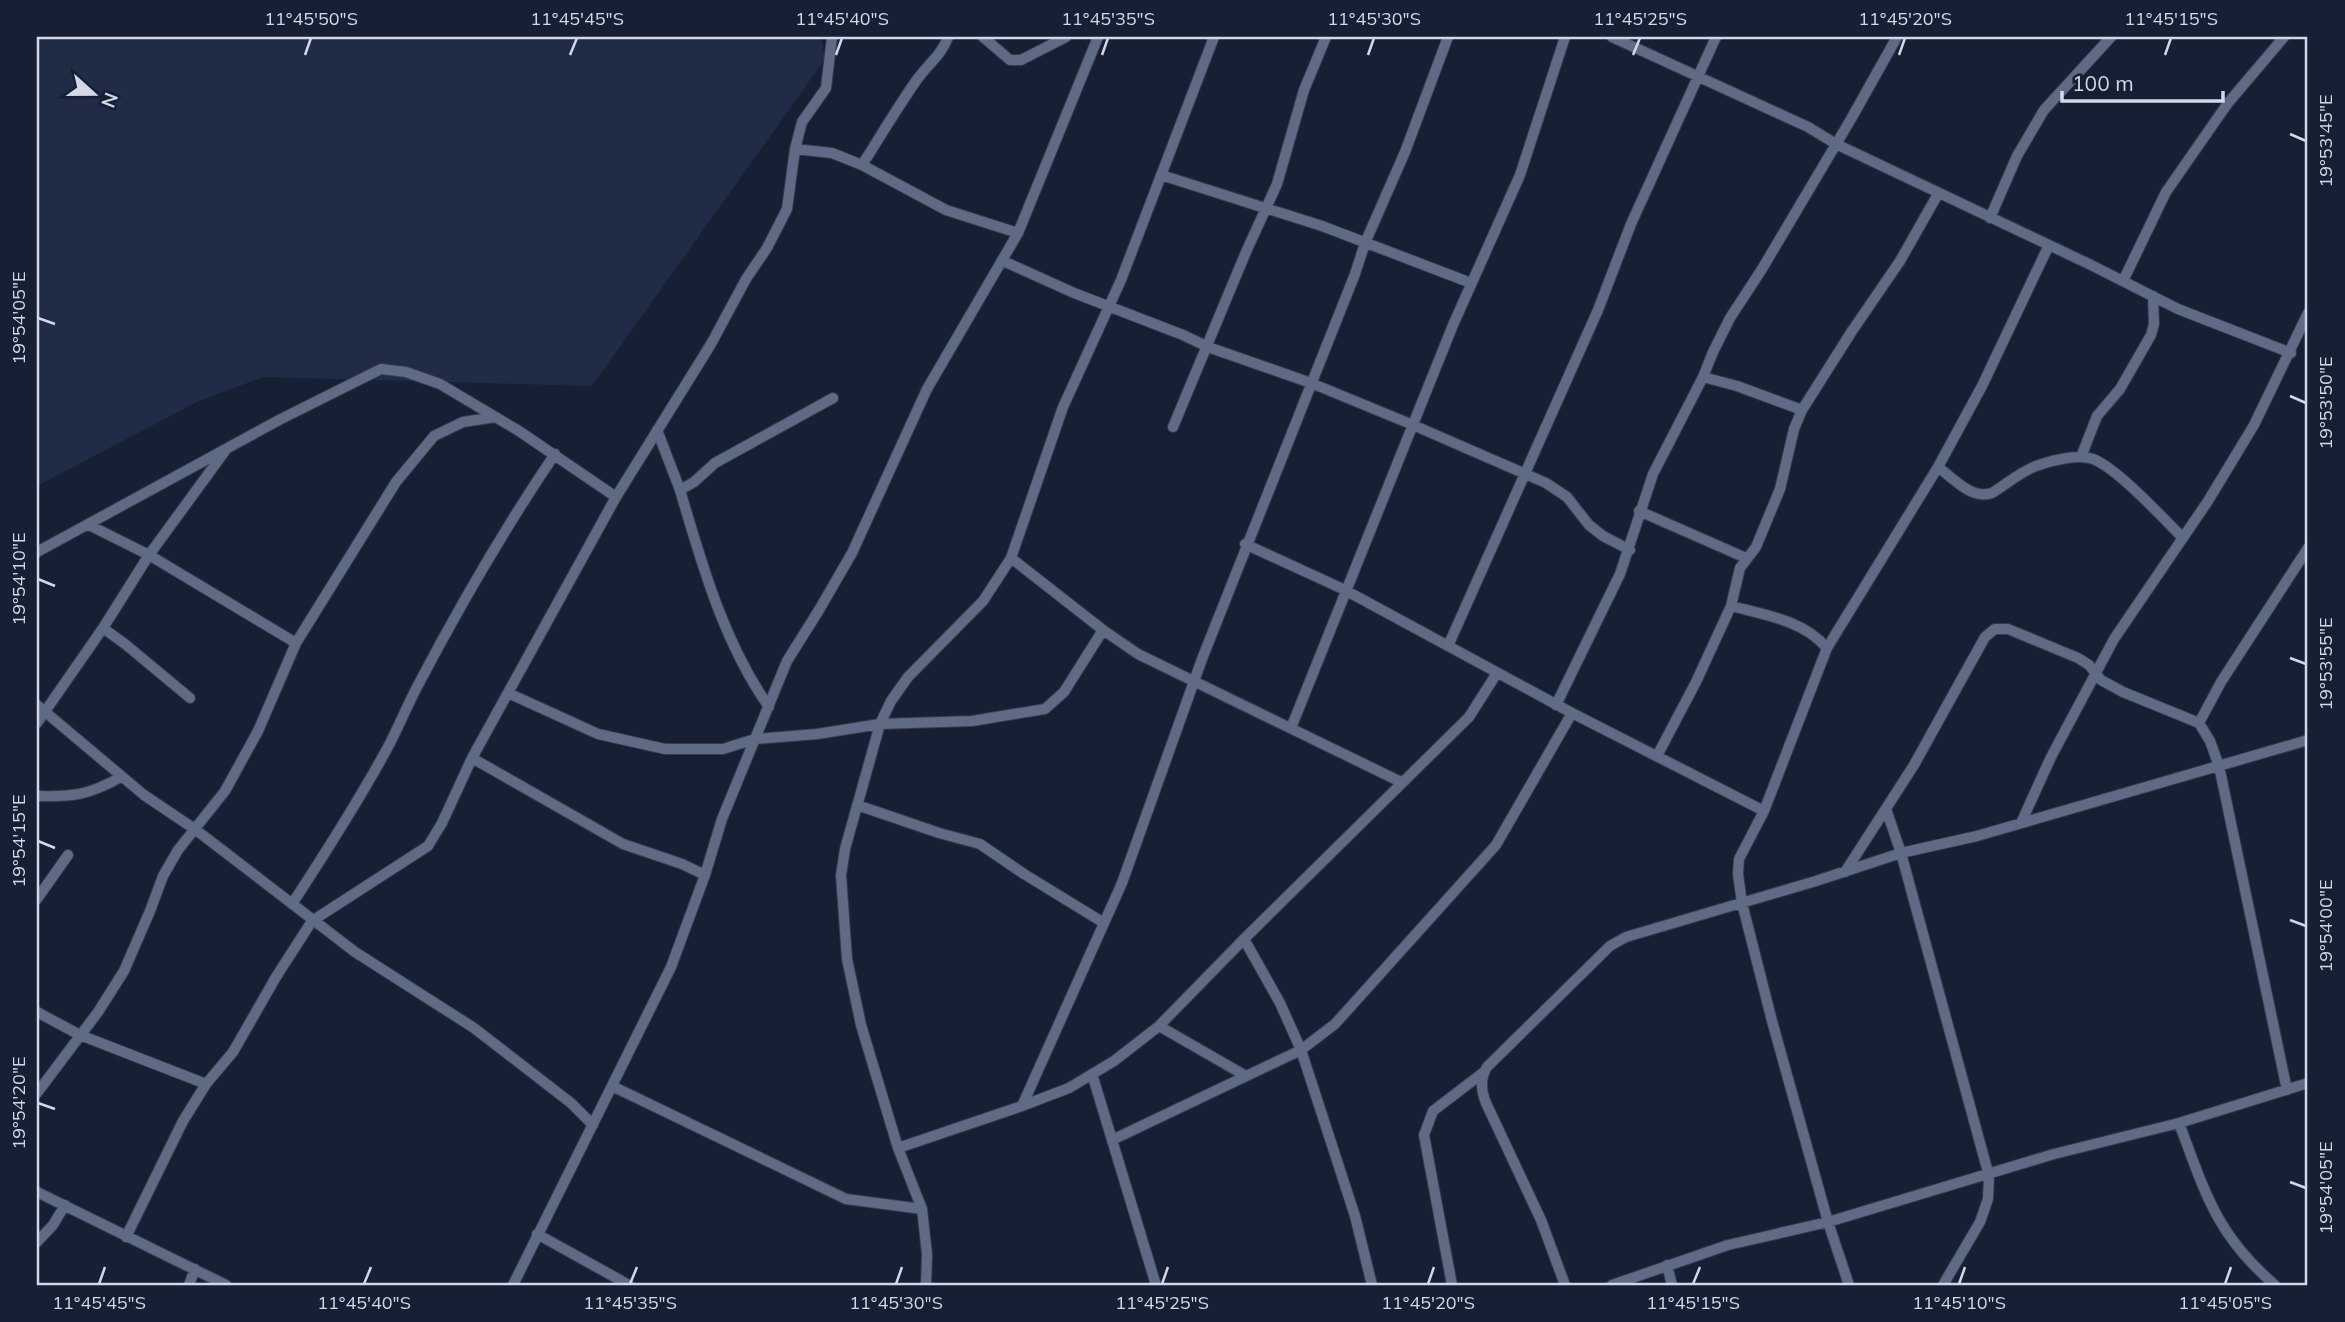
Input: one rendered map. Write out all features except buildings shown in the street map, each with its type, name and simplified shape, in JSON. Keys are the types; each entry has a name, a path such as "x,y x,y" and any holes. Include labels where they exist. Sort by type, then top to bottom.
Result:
{"street":[{"path":"126,1237 183,1121 206,1084 233,1052 276,976 313,920 428,846 442,823 472,758 616,496 711,344 787,209 795,149 802,122 826,88 832,37"},
{"path":"862,165 908,92 923,70 940,53 948,37"},
{"path":"983,37 1010,60 1021,60 1066,37"},
{"path":"513,1285 671,967 705,875 722,819 787,661 820,610 860,537 928,389 1018,233 1098,37"},
{"path":"926,1285 927,1254 922,1209 898,1148 861,1025 846,959 841,875 845,849 880,724 908,677 983,601 1011,558 1062,407 1110,307 1214,37"},
{"path":"1173,427 1277,184 1304,90 1326,37"},
{"path":"1022,1106 1122,883 1245,544 1356,274 1364,243 1405,152 1448,37"},
{"path":"1291,728 1471,283 1520,176 1565,37"},
{"path":"1612,37 1808,127 1836,144 1938,194 2153,296 2240,335 2291,353"},
{"path":"1448,646 1570,373 1631,224 1716,37"},
{"path":"1556,705 1620,574 1653,474 1730,318 1762,269 1897,37"},
{"path":"1990,218 2017,156 2044,110 2110,37"},
{"path":"2123,281 2166,192 2228,103 2284,37"},
{"path":"795,149 832,153 862,165 946,210 1018,233"},
{"path":"1161,175 1322,226 1471,283"},
{"path":"1657,756 1696,682 1731,606 1741,568 1756,547 1780,489 1794,429 1802,410 1845,340 1900,261 1938,194"},
{"path":"1849,1285 1828,1222 1742,903 1739,859 1764,811 1827,648 1938,467 1982,386 2049,245"},
{"path":"1003,261 1208,347 1311,383 1546,483 1567,497 1603,536 1630,550"},
{"path":"2081,457 2097,416 2120,389 2151,335 2154,324 2153,296"},
{"path":"2021,823 2051,757 2096,673 2128,617 2183,538 2254,425 2308,313"},
{"path":"37,552 318,399 381,369 406,372 440,384 555,454 616,496"},
{"path":"1703,377 1737,386 1802,410"},
{"path":"680,490 715,463 833,398"},
{"path":"37,1093 124,971 163,876 178,850 225,792 258,731 296,643 396,482 434,436 463,422 496,417"},
{"path":"657,430 717,603 750,680 769,707"},
{"path":"37,723 40,708 103,628 149,555 227,449"},
{"path":"292,904 390,744 416,687 521,504 555,454"},
{"path":"1938,467 1976,495 1984,496 2040,464 2081,457 2091,458 2102,464 2149,504 2183,538"},
{"path":"1639,510 1746,558"},
{"path":"89,525 149,555 296,643"},
{"path":"1245,544 1345,590 1556,705 1764,811"},
{"path":"2199,723 2221,682 2308,548"},
{"path":"1011,558 1138,654 1401,782"},
{"path":"1731,606 1804,627 1827,648"},
{"path":"103,628 125,643 190,698"},
{"path":"1844,872 1914,765 1985,637 1995,629 2008,629 2078,658 2109,685 2199,723 2210,741 2219,766 2287,1090"},
{"path":"508,693 598,734 665,749 723,749 755,739 817,734 880,724 972,721 1045,709 1064,692 1103,630"},
{"path":"898,1148 1069,1088 1114,1061 1159,1026 1469,717 1497,673"},
{"path":"40,708 121,777 386,972 474,1028 571,1103 593,1125"},
{"path":"1112,1140 1301,1050 1335,1024 1496,845 1572,713"},
{"path":"1452,1285 1424,1135 1433,1111 1484,1072 1610,946 1626,937 1901,853 2021,823 2308,740"},
{"path":"472,758 623,844 682,864 705,875"},
{"path":"37,796 65,797 97,791 121,777"},
{"path":"858,805 980,844 1104,923"},
{"path":"1886,809 1901,853 1989,1176 1988,1199 1980,1222 1943,1285"},
{"path":"37,899 68,855"},
{"path":"1244,939 1280,1003 1301,1050 1355,1216 1372,1285"},
{"path":"37,1012 80,1035 206,1084"},
{"path":"1159,1026 1246,1076"},
{"path":"1484,1072 1481,1090 1542,1220 1565,1285"},
{"path":"1092,1074 1156,1285"},
{"path":"1612,1285 1728,1245 1828,1222 1989,1176 2054,1154 2179,1123 2308,1083"},
{"path":"612,1086 846,1199 922,1209"},
{"path":"2179,1123 2211,1207 2228,1237 2252,1266 2274,1285"},
{"path":"37,1192 226,1285"},
{"path":"37,1242 53,1225 65,1205"},
{"path":"537,1234 629,1285"},
{"path":"1667,1265 1672,1285"},
{"path":"188,1285 195,1269"}],"shaded area":[{"path":"37,37 821,37 825,59 592,386 263,377 199,401 37,486"}]}
